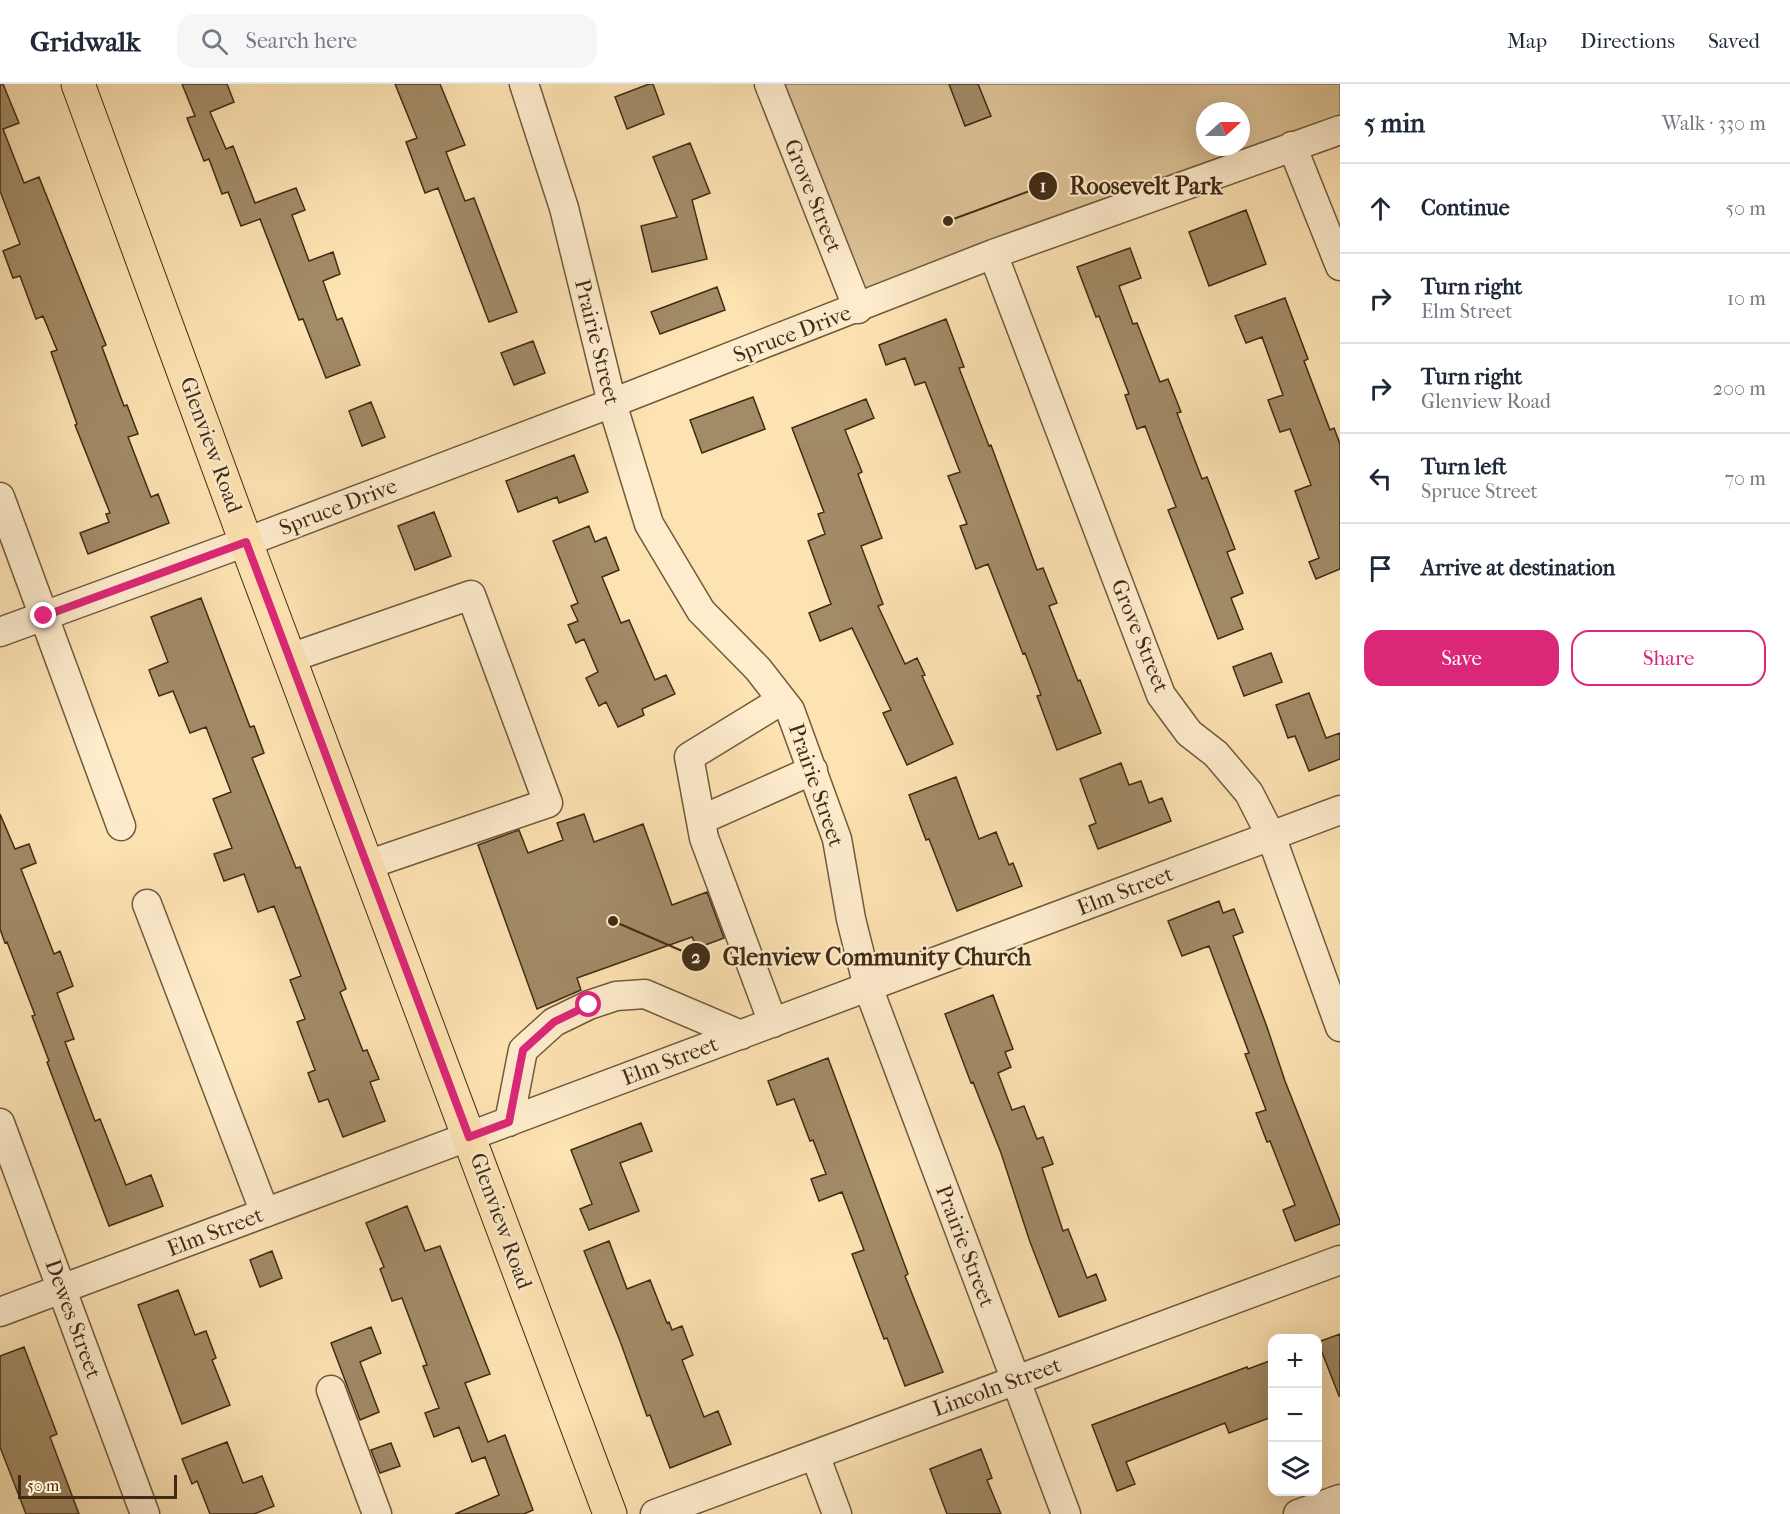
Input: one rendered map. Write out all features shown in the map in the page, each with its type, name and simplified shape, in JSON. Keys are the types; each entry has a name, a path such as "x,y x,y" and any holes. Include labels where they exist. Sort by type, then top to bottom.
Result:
{"main road":[{"name":"Glenview Road","path":"78,84 246,542 610,1514"}],"street":[{"name":"Prairie Street","path":"524,84 564,208 612,403 649,524 701,611 758,669 790,710 837,839 851,919 868,987 1066,1514"},
{"name":"Grove Street","path":"769,84 858,309"},
{"name":"Spruce Drive","path":"0,632 246,542 612,403 858,309 993,254 1340,130"},
{"path":"1292,147 1340,266"},
{"name":"Grove Street","path":"993,254 1161,695 1189,733 1215,754 1249,794 1271,836 1340,1027"},
{"path":"0,497 121,826"},
{"path":"290,658 471,596 548,803 367,865"},
{"path":"773,1023 704,838 689,756 782,700"},
{"path":"701,820 813,770"},
{"name":"Elm Street","path":"0,1312 1340,810"},
{"path":"147,904 265,1214"},
{"path":"509,1122 523,1050 554,1022 589,1005 616,996 645,994 741,1035"},
{"name":"Dewes Street","path":"0,1123 145,1514"},
{"name":"Lincoln Street","path":"655,1514 1340,1260"},
{"path":"331,1390 377,1514"},
{"path":"815,1455 837,1514"},
{"path":"1298,1514 1340,1499"}],"shaded area":[{"path":"781,84 1340,84 1340,116 1250,150 1250,102 1196,102 1196,156 1233,156 864,294"}],"building":[{"path":"0,84 3,84 19,123 3,129 24,183 39,177 106,345 102,347 124,406 127,405 138,434 128,437 151,497 158,494 169,523 88,554 80,533 109,522 106,514 110,513 75,425 77,424 51,352 57,350 43,316 36,319 20,276 13,278 3,251 20,244 0,191"},
{"path":"182,84 227,84 234,102 210,112 226,149 233,146 255,203 296,188 305,210 292,215 309,261 333,252 340,274 323,281 337,320 342,318 360,365 326,378 303,319 299,320 260,219 241,226 228,192 222,194 209,159 204,161 187,118 195,116"},
{"path":"395,84 440,84 465,145 446,152 465,201 474,198 517,312 489,322 438,188 425,193 406,142 417,138"},
{"path":"653,84 664,114 627,129 615,97"},
{"path":"949,84 978,84 991,116 965,126"},
{"path":"690,143 710,193 692,200 707,259 652,272 641,226 677,217 653,157"},
{"path":"1246,210 1266,264 1209,286 1189,232"},
{"path":"1130,248 1141,278 1119,286 1133,324 1137,323 1160,382 1168,379 1181,412 1177,413 1202,479 1207,477 1235,549 1227,552 1243,593 1231,598 1243,629 1218,639 1168,510 1176,507 1145,426 1137,429 1125,395 1129,394 1077,267"},
{"path":"717,287 725,310 660,334 651,312"},
{"path":"1285,298 1308,359 1304,361 1330,430 1334,428 1340,444 1340,569 1316,579 1309,562 1319,558 1295,491 1311,485 1290,429 1280,432 1268,400 1283,395 1262,337 1246,343 1235,316"},
{"path":"946,319 964,367 959,368 989,446 991,445 1037,570 1043,568 1057,603 1049,606 1101,733 1057,750 1037,696 1041,695 988,564 976,569 960,526 967,524 948,476 960,472 925,382 915,385 905,358 886,365 879,345"},
{"path":"533,341 545,373 514,385 501,353"},
{"path":"753,397 765,429 702,453 690,420"},
{"path":"866,399 874,418 845,430 862,472 858,474 882,538 861,546 883,604 878,606 905,664 917,658 925,675 922,676 953,744 907,765 883,713 891,710 852,628 820,641 809,613 831,604 808,541 825,534 818,514 824,512 792,428"},
{"path":"371,402 385,437 362,446 349,411"},
{"path":"574,455 588,492 559,503 557,497 518,512 506,481"},
{"path":"434,512 451,556 415,570 398,526"},
{"path":"589,526 595,542 606,537 619,570 602,577 621,623 629,620 655,680 666,675 675,694 642,709 644,715 618,727 606,702 599,706 586,678 598,672 584,639 576,643 568,625 578,621 571,606 578,603 553,541"},
{"path":"201,598 250,727 254,726 264,753 252,758 296,868 300,867 346,989 340,992 363,1051 367,1050 379,1079 370,1082 385,1121 343,1137 328,1099 319,1102 308,1073 315,1070 297,1022 305,1019 290,980 301,976 274,906 258,912 244,874 224,881 214,854 232,848 213,799 231,792 206,727 190,733 173,691 159,696 149,670 168,662 151,617"},
{"path":"1271,653 1282,682 1244,696 1233,667"},
{"path":"1309,693 1326,738 1340,733 1340,759 1309,771 1295,736 1288,738 1276,705"},
{"path":"1121,763 1129,785 1141,781 1149,803 1162,798 1171,821 1098,849 1089,826 1096,823 1080,779"},
{"path":"956,777 979,839 996,832 1009,865 1013,863 1022,886 957,911 909,795"},
{"path":"0,814 15,849 29,844 36,863 21,869 54,954 60,951 73,986 57,993 74,1039 65,1042 95,1121 100,1119 126,1185 151,1175 163,1206 109,1226 47,1062 49,1061 32,1016 35,1015 0,929"},
{"path":"584,814 594,842 643,824 672,905 707,892 724,938 697,948 692,937 577,978 581,990 537,1009 478,845 519,830 528,853 563,840 557,823"},
{"path":"1219,901 1223,913 1234,909 1243,932 1233,936 1285,1081 1340,1221 1340,1224 1295,1241 1283,1210 1295,1205 1270,1141 1267,1142 1256,1113 1266,1110 1245,1054 1249,1053 1209,946 1182,956 1168,921"},
{"path":"993,995 1013,1049 1005,1052 1011,1067 998,1073 1012,1110 1024,1106 1037,1139 1043,1137 1053,1164 1042,1168 1063,1231 1068,1229 1087,1278 1096,1274 1106,1300 1059,1317 1030,1242 1001,1153 945,1014"},
{"path":"828,1058 908,1274 905,1276 943,1372 905,1386 887,1338 884,1339 852,1254 864,1250 842,1192 819,1201 811,1179 826,1174 813,1140 810,1141 794,1099 777,1105 768,1081"},
{"path":"641,1123 652,1151 620,1163 639,1211 589,1230 580,1209 592,1204 571,1150"},
{"path":"407,1206 425,1251 440,1246 490,1374 465,1383 488,1442 505,1435 533,1510 524,1514 455,1514 499,1495 485,1457 472,1462 459,1427 434,1437 425,1413 439,1408 423,1366 427,1365 402,1298 392,1301 380,1269 384,1267 366,1223"},
{"path":"609,1241 627,1289 650,1280 667,1323 669,1322 672,1330 682,1326 693,1355 682,1360 704,1417 718,1411 731,1444 670,1468 650,1415 647,1416 584,1251"},
{"path":"272,1251 282,1278 260,1287 250,1260"},
{"path":"178,1290 195,1335 206,1331 216,1358 212,1360 230,1405 182,1424 138,1305"},
{"path":"371,1327 381,1353 360,1362 379,1412 360,1420 331,1343"},
{"path":"1340,1334 1340,1396 1322,1352 1322,1341"},
{"path":"24,1347 57,1434 50,1437 79,1514 26,1514 0,1447 0,1356"},
{"path":"1268,1362 1268,1418 1229,1433 1225,1423 1126,1462 1135,1484 1117,1491 1092,1425 1247,1367 1248,1369"},
{"path":"227,1442 243,1483 262,1476 274,1506 254,1514 210,1514 197,1481 192,1484 182,1459"},
{"path":"391,1443 400,1466 380,1473 371,1450"},
{"path":"981,1449 992,1478 987,1480 1001,1514 947,1514 930,1469"}],"place":[{"name":"Roosevelt Park","path":"948,221"},
{"name":"Glenview Community Church","path":"613,921"}],"route":[{"path":"44,616 246,542 469,1137 509,1122 523,1050 554,1022 589,1005"}]}
